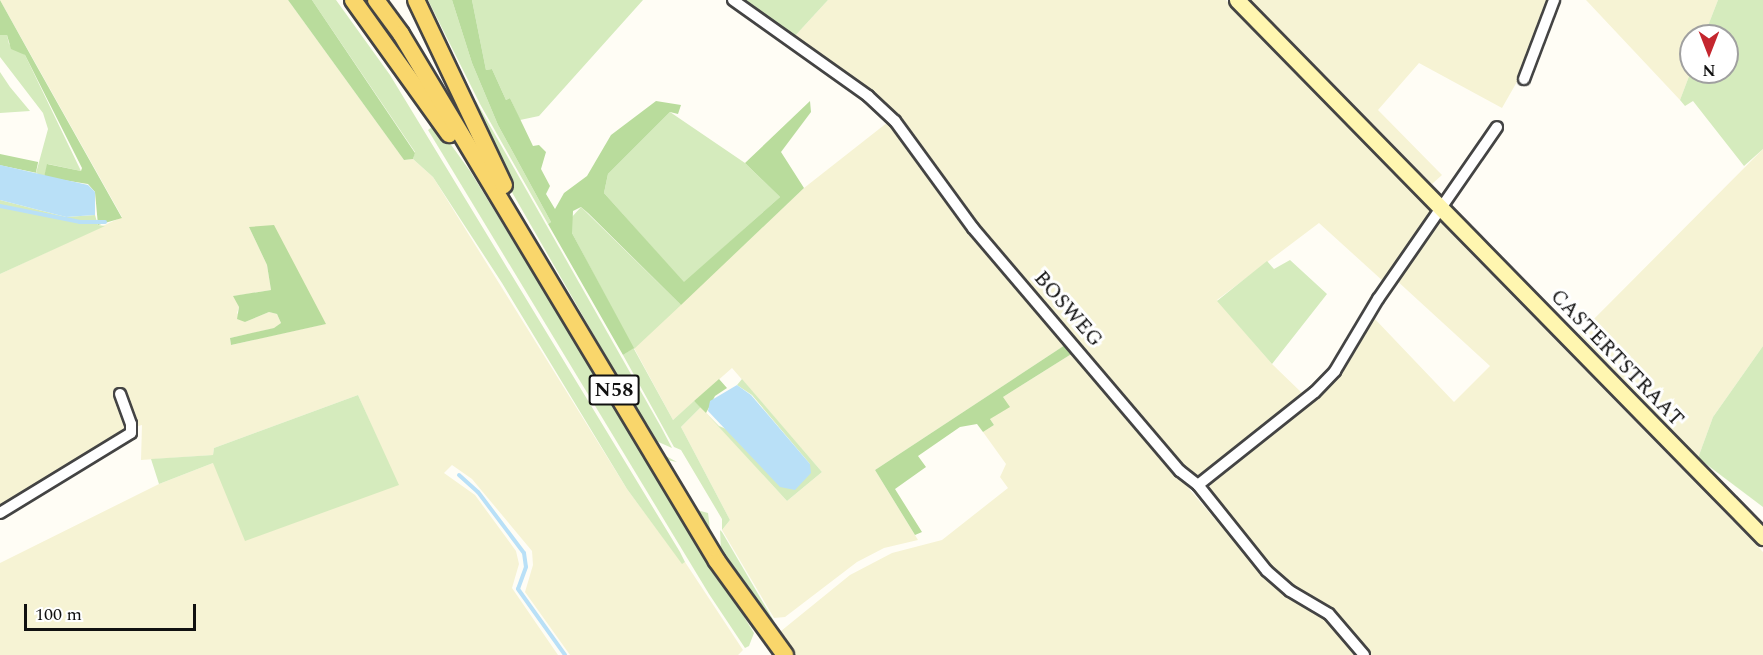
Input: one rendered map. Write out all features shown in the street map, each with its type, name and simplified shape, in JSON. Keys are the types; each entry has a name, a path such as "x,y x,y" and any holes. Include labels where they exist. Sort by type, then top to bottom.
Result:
{"main road":[{"name":"N58","path":"353,0 440,121 497,210 521,233"},
{"name":"N58","path":"376,0 401,34 713,554 785,655"},
{"name":"N58","path":"385,0 401,34"},
{"name":"N58","path":"416,0 508,193 521,233"},
{"name":"CASTERTSTRAAT","path":"1237,0 1763,537"}],"street":[{"name":"BOSWEG","path":"733,0 868,96 895,121 973,228 1180,471 1198,485 1278,582 1329,614 1364,655"},
{"path":"1524,79 1554,0"},
{"path":"1198,485 1315,392 1335,371 1378,299 1497,127"},
{"path":"0,513 131,433 131,424 120,394"}],"shaded area":[{"path":"0,0 288,0 404,160 413,159 433,177 627,489 682,563 685,562 743,650 738,655 570,655 525,592 533,565 532,551 472,479 452,465 444,473 475,495 516,551 519,564 512,588 558,655 0,655 0,563 159,484 213,463 398,485 358,395 214,448 213,455 141,460 142,425 123,430 0,507 0,274 122,217","holes":["249,227 325,324 231,345 230,338 275,328 281,323 277,314 269,312 245,322 237,313 239,307 234,296 271,290 267,265"]},
{"path":"828,0 1226,0 1429,208 1431,216 1384,282 1319,223 1217,300 1272,364 1303,394 1198,476 1187,471 967,216 900,120 794,37"},
{"path":"1250,0 1551,0 1522,73 1502,108 1419,63 1378,110 1442,175 1432,184"},
{"path":"1586,0 1718,0 1709,24 1679,24 1679,84 1686,84 1680,100"},
{"path":"888,122 959,221 1065,345 875,470 918,540 884,548 857,562 785,617 774,618 722,530 730,520 681,427 701,407 787,501 822,472 732,368 673,420 634,348 804,188"},
{"path":"1763,149 1763,346 1713,417 1698,458 1579,334"},
{"path":"1438,220 1763,552 1763,655 1370,655 1330,607 1277,578 1212,499 1209,488 1215,478 1319,393 1373,317 1454,402 1490,366 1395,279"},
{"path":"1073,353 1255,566 1279,589 1323,615 1357,655 795,655 781,631 850,575 892,553 942,540 1008,488 1000,477 1006,464 983,432 994,425 990,419 1003,397"}],"green space":[{"path":"0,0 122,218 98,225 95,192 88,184 44,177 47,164 81,171 82,168 25,55 11,49 7,35 0,35"},
{"path":"288,0 312,0 415,153 413,159 404,160"},
{"path":"312,0 336,0 390,75 680,552 685,562 682,564 627,489 502,283 433,177 413,159 415,152"},
{"path":"428,0 452,0 472,63 498,125 551,222 548,224 480,104"},
{"path":"452,0 472,0 486,70 492,69 506,100 510,98 533,146 539,145 546,152 541,169 550,186 546,194 555,209 564,193 587,176 611,135 656,101 681,105 678,114 670,112 608,174 604,193 684,282 780,197 745,163 810,101 811,112 781,152 804,188 681,305 588,213 581,207 573,211 572,233 634,348 623,355 548,224 551,222 498,125 472,63"},
{"path":"472,0 643,0 539,116 520,120 510,98 506,100 492,69 486,70"},
{"path":"742,0 828,0 794,37"},
{"path":"1718,0 1763,0 1763,149 1744,166 1693,101 1685,106 1680,100 1686,84 1739,84 1739,24 1709,24"},
{"path":"0,35 7,35 9,44 25,55 81,171 48,164 44,177 36,173 48,129 43,113 0,57"},
{"path":"0,72 10,87 30,111 0,113"},
{"path":"476,101 672,448 654,440 501,173 468,105"},
{"path":"670,112 745,163 780,197 684,283 604,193 608,174"},
{"path":"436,124 470,171 754,633 749,646 745,648 709,594 428,130"},
{"path":"0,154 38,162 36,173 0,165"},
{"path":"0,200 66,217 95,215 98,225 105,226 0,274"},
{"path":"581,207 681,305 634,349 673,420 694,401 701,407 681,427 730,520 722,530 722,519 681,450 674,447 623,355 633,348 572,233 571,218"},
{"path":"274,225 326,324 231,345 230,338 274,328 281,323 277,314 269,312 245,322 237,319 239,307 233,296 271,290 267,265 249,227"},
{"path":"1290,260 1327,294 1272,364 1217,301 1267,261 1274,269"},
{"path":"1065,345 1073,353 1003,397 1010,407 990,419 994,425 983,432 977,424 960,427 918,456 926,467 895,489 922,532 915,535 875,470"},
{"path":"1763,346 1763,507 1698,458 1713,417"},
{"path":"719,379 727,388 715,396 706,413 694,401"},
{"path":"742,379 822,472 787,501 706,413 719,426 810,464 752,395 737,385"},
{"path":"358,395 399,485 245,541 213,463 159,484 151,459 213,455 214,448"},
{"path":"662,454 677,462 667,460 697,510 708,513 711,537"},
{"path":"720,530 774,621 759,610 721,551"}],"water":[{"path":"0,165 88,185 95,192 95,215 66,217 0,200"},
{"path":"737,385 751,395 810,464 811,473 795,490 780,487 708,411 710,401"}],"waterway":[{"path":"0,206 80,222 105,222"},
{"path":"459,475 478,492 524,553 526,567 518,589 565,655"}]}
